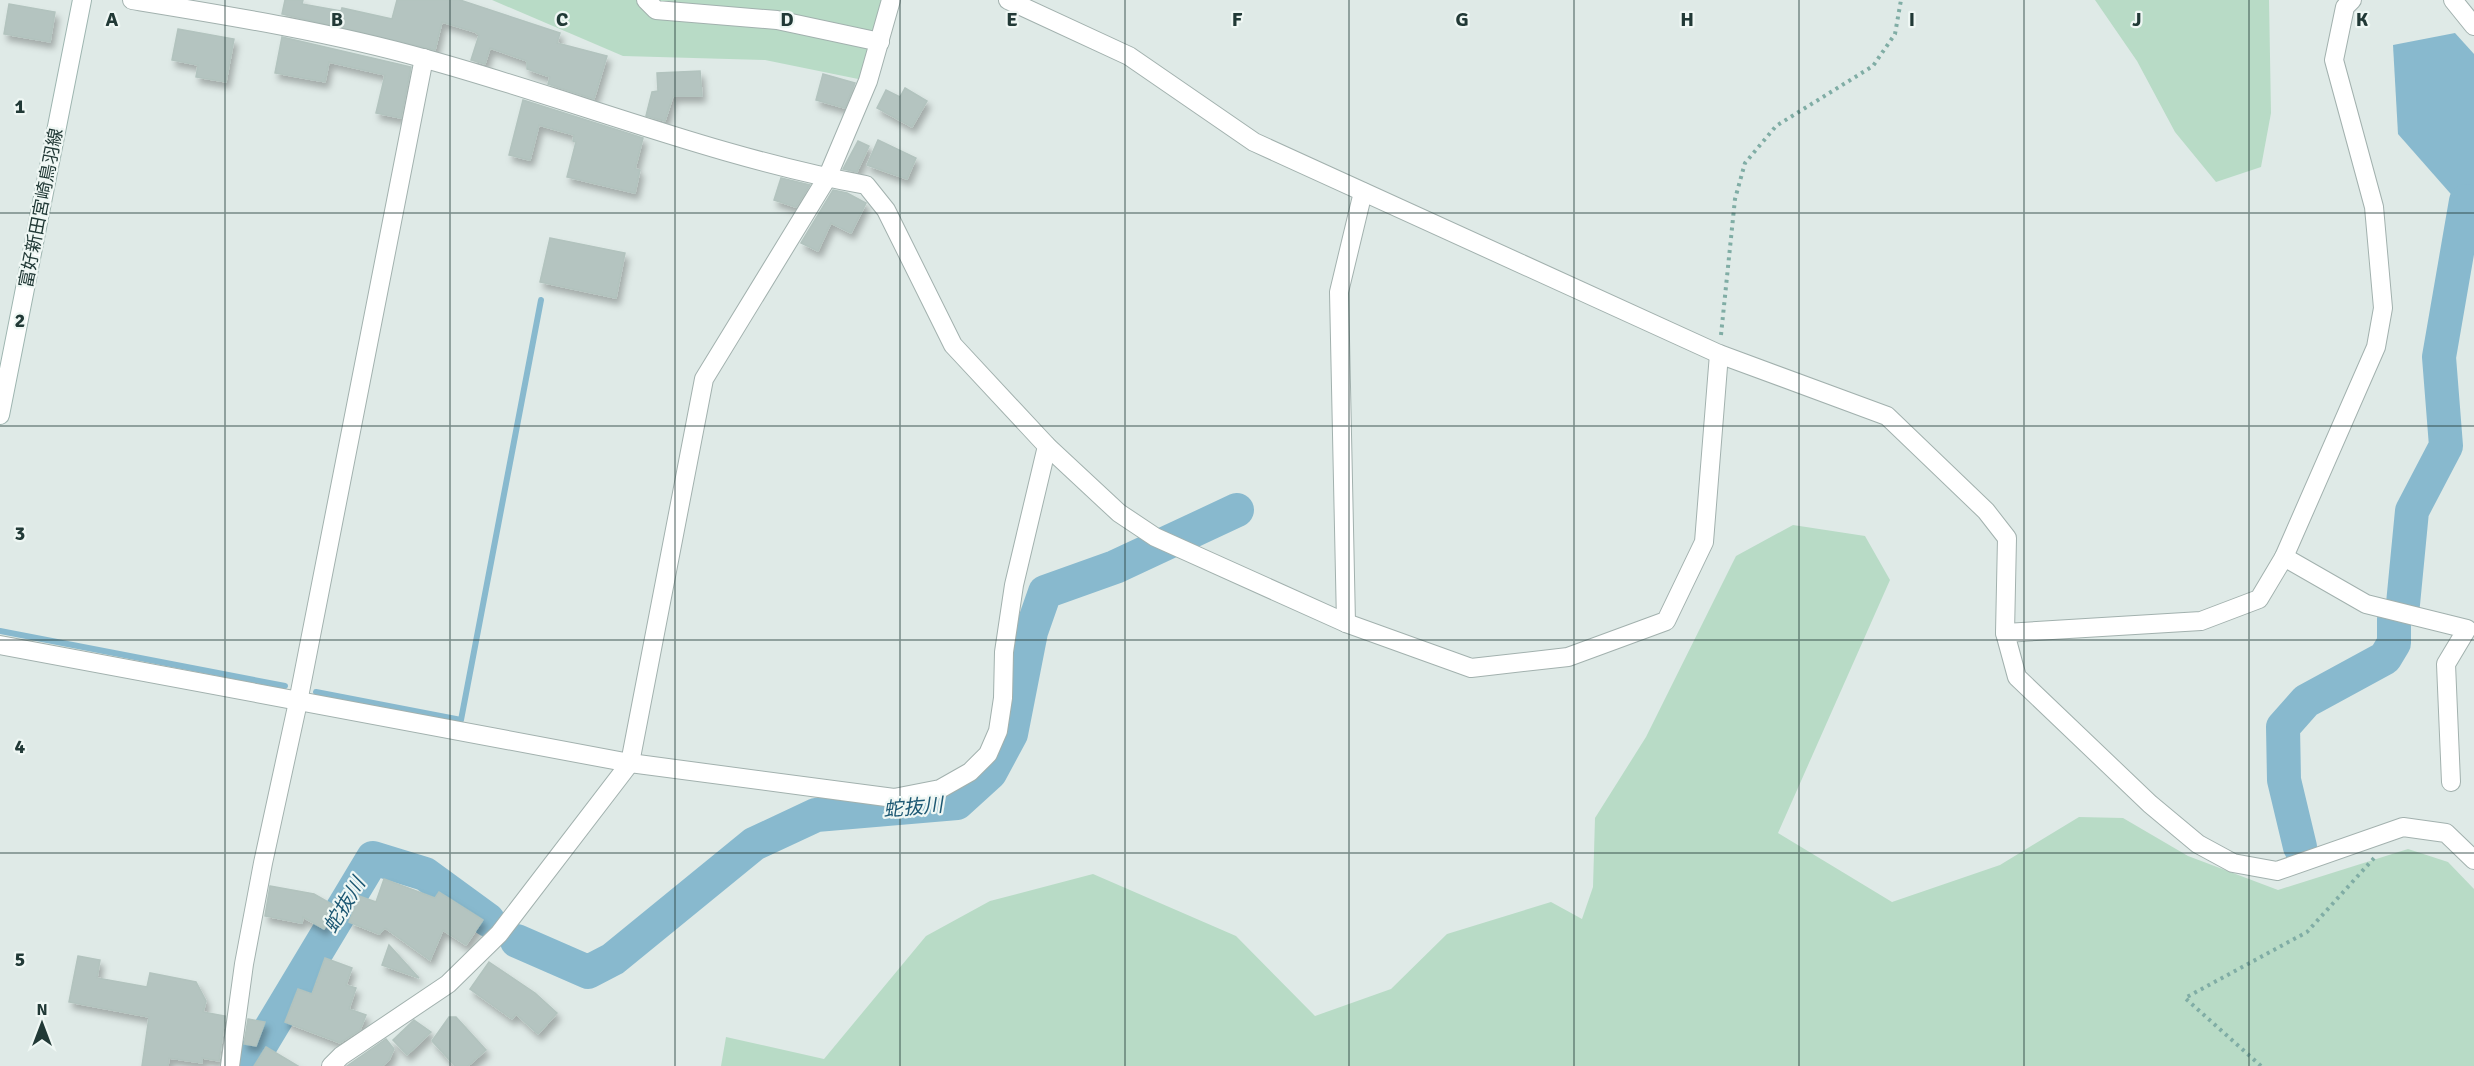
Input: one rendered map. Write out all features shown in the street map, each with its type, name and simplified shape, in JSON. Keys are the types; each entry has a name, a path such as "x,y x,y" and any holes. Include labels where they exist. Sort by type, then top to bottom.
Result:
{"street":[{"name":"富好新田宮崎鳥羽線","path":"0,415 82,0"},
{"path":"132,0 257,21 424,58 671,134 827,178 866,185 886,210 953,345 1047,446 1119,513 1155,537 1346,623 1471,668 1568,657 1666,621 1704,542 1719,354"},
{"path":"646,0 656,10 777,20 880,42"},
{"path":"332,1066 341,1056 448,984 499,934 630,763 704,379 827,178 868,81 891,0"},
{"path":"1008,0 1129,56 1254,142 1719,354 1887,416 1986,512 2007,538 2005,633 2017,677 2150,804 2198,844 2234,863 2277,871 2403,827 2446,833 2474,860"},
{"path":"2005,633 2201,621 2259,599 2284,557 2376,347 2383,308 2374,207 2334,60 2344,7 2352,0"},
{"path":"2453,0 2474,26"},
{"path":"230,1066 244,964 262,863 298,702 424,58"},
{"path":"1346,623 1339,292 1363,192"},
{"path":"0,645 630,763 894,798 940,789 970,772 988,754 998,731 1003,698 1004,652 1014,585 1047,446"},
{"path":"2284,557 2366,603 2467,629 2446,664 2451,782"}],"path":[{"path":"1719,354 1735,199 1745,163 1776,126 1873,66 1895,34 1901,0"},
{"path":"2261,1066 2186,998 2307,932 2379,853"}],"green space":[{"path":"492,0 891,0 868,81 765,60 623,56"},
{"path":"2095,0 2269,0 2271,113 2261,167 2216,182 2175,132 2137,61"},
{"path":"1793,525 1865,536 1890,580 1778,833 1892,902 2000,865 2079,817 2123,818 2188,856 2278,890 2408,849 2448,862 2474,889 2474,1066 721,1066 726,1037 824,1059 926,936 990,901 1093,874 1236,936 1315,1016 1391,989 1447,934 1551,902 1582,919 1593,887 1595,818 1646,737 1736,556"}],"water":[{"path":"2455,33 2474,54 2474,201 2457,201 2398,134 2393,45"}],"building":[{"path":"285,0 303,0 302,4 341,11 342,8 392,19 397,0 460,0 560,33 557,43 607,56 594,99 548,84 550,77 527,69 527,61 490,48 485,64 471,60 479,35 475,32 442,22 435,50 282,14"},
{"path":"9,4 55,12 50,42 4,34"},
{"path":"178,29 234,39 226,82 196,77 198,65 172,60"},
{"path":"282,37 411,67 401,118 376,113 385,75 329,62 325,82 275,73"},
{"path":"700,71 702,96 673,96 665,121 646,116 652,92 658,91 657,73"},
{"path":"823,74 855,83 845,108 816,100"},
{"path":"905,88 927,101 912,127 877,108 886,90 900,97"},
{"path":"523,100 643,138 635,169 640,170 635,193 567,177 576,142 573,141 574,135 539,125 530,160 509,155"},
{"path":"878,140 916,158 907,179 867,165"},
{"path":"858,141 869,146 857,172 843,169"},
{"path":"781,178 810,185 796,207 774,200"},
{"path":"833,190 847,193 866,203 851,233 831,223 818,251 801,243"},
{"path":"550,238 625,253 616,298 540,282"},
{"path":"384,879 435,898 439,892 483,920 466,945 443,930 430,960 385,928 379,934 349,922 359,896 376,902"},
{"path":"270,886 314,894 337,907 324,929 303,917 302,923 265,916"},
{"path":"389,945 419,978 382,965"},
{"path":"78,956 100,960 97,978 147,987 150,973 196,982 206,1001 203,1012 225,1016 219,1061 202,1058 202,1063 169,1058 168,1066 142,1066 149,1017 69,1002"},
{"path":"325,958 352,968 346,985 356,988 349,1009 366,1015 360,1030 340,1043 285,1022 298,989 312,994"},
{"path":"489,962 535,993 557,1013 538,1034 516,1014 512,1019 470,989"},
{"path":"449,1017 456,1017 486,1050 468,1066 455,1066 432,1041"},
{"path":"248,1019 265,1022 256,1046 244,1044"},
{"path":"414,1020 431,1032 407,1055 393,1040"},
{"path":"386,1039 394,1049 389,1060 382,1066 347,1066"},
{"path":"266,1047 298,1066 254,1066"}],"waterway":[{"path":"2403,604 2412,511 2446,446 2439,357 2466,201"},
{"path":"316,692 461,720 541,300"},
{"name":"蛇抜川","path":"517,941 588,972 613,959 754,844 816,815 957,803 990,773 1011,734 1031,632 1045,592 1115,567 1237,510"},
{"path":"2300,847 2284,780 2283,727 2306,701 2385,658 2394,643 2394,619"},
{"path":"0,631 285,686"},
{"name":"蛇抜川","path":"248,1066 373,858 425,874 488,920"}]}
